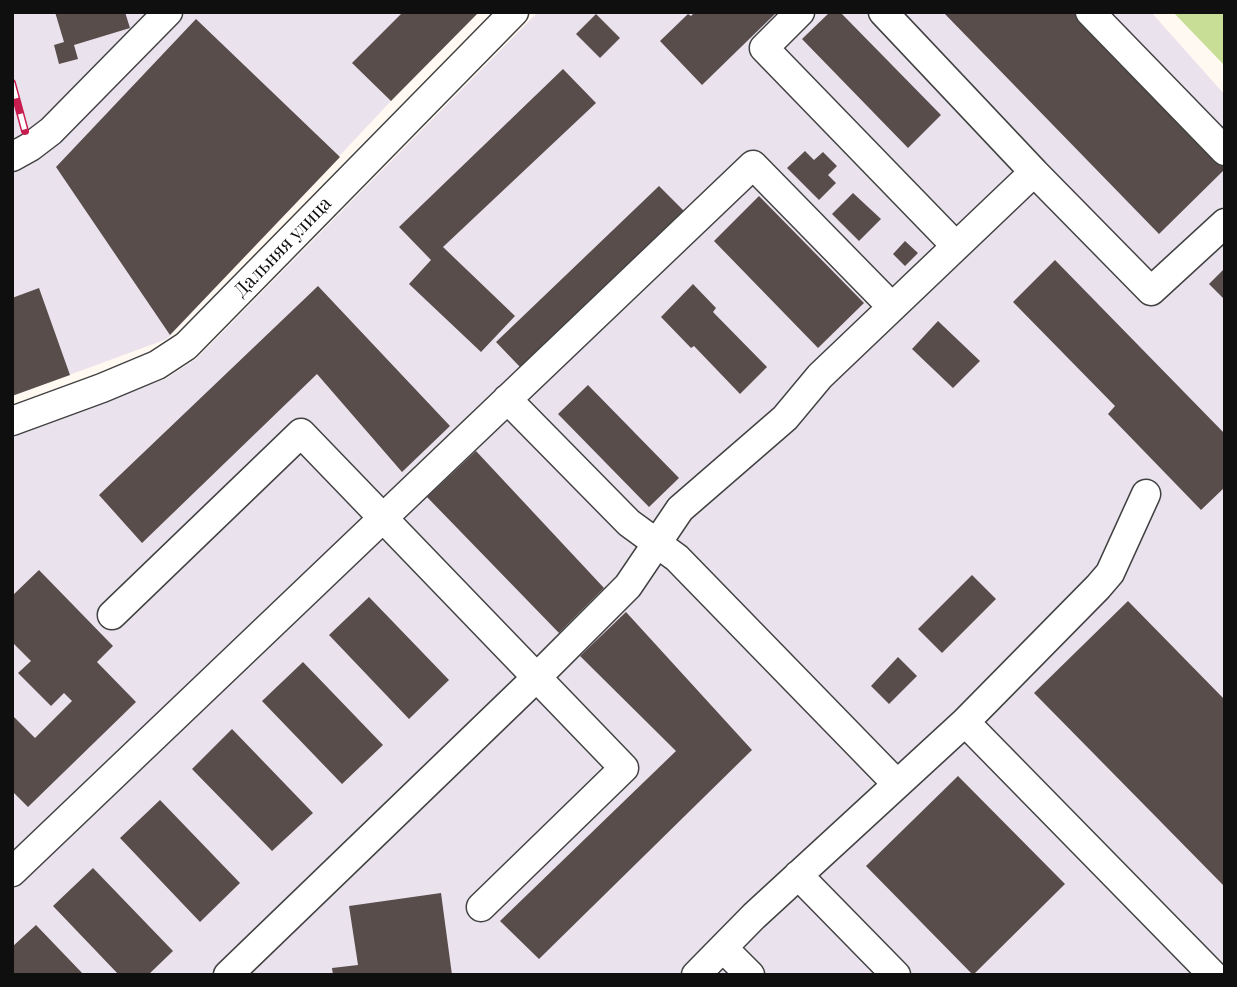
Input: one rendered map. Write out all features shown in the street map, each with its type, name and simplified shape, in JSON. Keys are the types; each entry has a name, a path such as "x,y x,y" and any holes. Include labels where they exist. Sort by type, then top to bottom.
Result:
{"street":[{"path":"12,157 51,131 168,12"},
{"name":"Дальняя улица","path":"12,421 157,365 186,345 514,12"},
{"path":"800,12 764,48 956,246"},
{"path":"883,12 1151,291 1225,223"},
{"path":"1090,12 1225,151"},
{"path":"12,872 753,165 892,307"},
{"path":"228,975 628,586 680,509 785,418 820,376 1034,172"},
{"path":"508,399 629,523 677,558 898,783"},
{"path":"112,615 301,433 624,768 481,907"},
{"path":"696,975 799,875 965,722 1098,587 1111,573 1146,494"},
{"path":"965,722 1213,975"},
{"path":"799,875 896,975"},
{"path":"723,948 750,975"}],"shaded area":[{"path":"12,12 479,12 391,101 167,339 12,396"},
{"path":"538,12 1151,12 1225,95 1225,975 12,975 12,436 165,379 196,359"}],"green space":[{"path":"1173,12 1225,12 1225,66"}],"building":[{"path":"55,12 125,12 130,28 74,45 78,59 59,64 54,45 64,42"},
{"path":"403,12 479,12 391,101 352,63"},
{"path":"695,12 777,12 702,85 660,41 688,14 691,16"},
{"path":"830,12 840,12 941,115 908,148 802,39"},
{"path":"943,12 1076,12 1225,164 1225,169 1159,234"},
{"path":"596,14 620,38 600,58 576,34"},
{"path":"196,19 340,157 170,335 56,167"},
{"path":"563,69 596,103 443,247 515,316 481,352 409,284 431,260 399,227"},
{"path":"805,151 814,160 823,152 837,166 828,175 836,183 819,200 787,168"},
{"path":"659,186 684,211 520,367 496,342"},
{"path":"853,193 881,219 859,241 832,214"},
{"path":"759,196 864,303 818,348 714,241"},
{"path":"905,241 918,253 905,266 893,254"},
{"path":"1055,260 1225,434 1225,487 1201,510 1108,414 1115,406 1013,302"},
{"path":"1225,268 1225,300 1209,284"},
{"path":"693,284 716,308 713,312 767,367 740,394 694,346 691,348 661,317"},
{"path":"318,286 450,426 402,472 317,374 142,543 99,495"},
{"path":"39,288 70,375 12,396 12,298"},
{"path":"938,321 980,361 953,388 912,349"},
{"path":"588,385 679,478 649,507 558,414"},
{"path":"476,451 604,588 559,633 427,497"},
{"path":"39,570 113,646 97,662 136,702 28,807 12,791 12,715 35,738 72,701 64,693 51,706 18,673 31,661 12,642 12,596"},
{"path":"972,575 996,599 942,653 918,629"},
{"path":"369,597 449,680 409,719 329,635"},
{"path":"1128,601 1225,700 1225,887 1034,693"},
{"path":"626,612 752,750 539,959 500,921 676,751 580,656"},
{"path":"898,657 917,676 889,704 871,686"},
{"path":"303,662 383,745 342,784 262,701"},
{"path":"232,729 313,813 272,851 192,769"},
{"path":"958,776 1065,884 973,975 866,866"},
{"path":"160,800 240,883 200,922 120,838"},
{"path":"93,868 173,951 148,975 119,975 53,906"},
{"path":"441,893 452,975 333,975 332,968 358,965 349,906"},
{"path":"36,925 84,975 12,975 12,947"}],"railway":[{"path":"12,83 25,131"}]}
